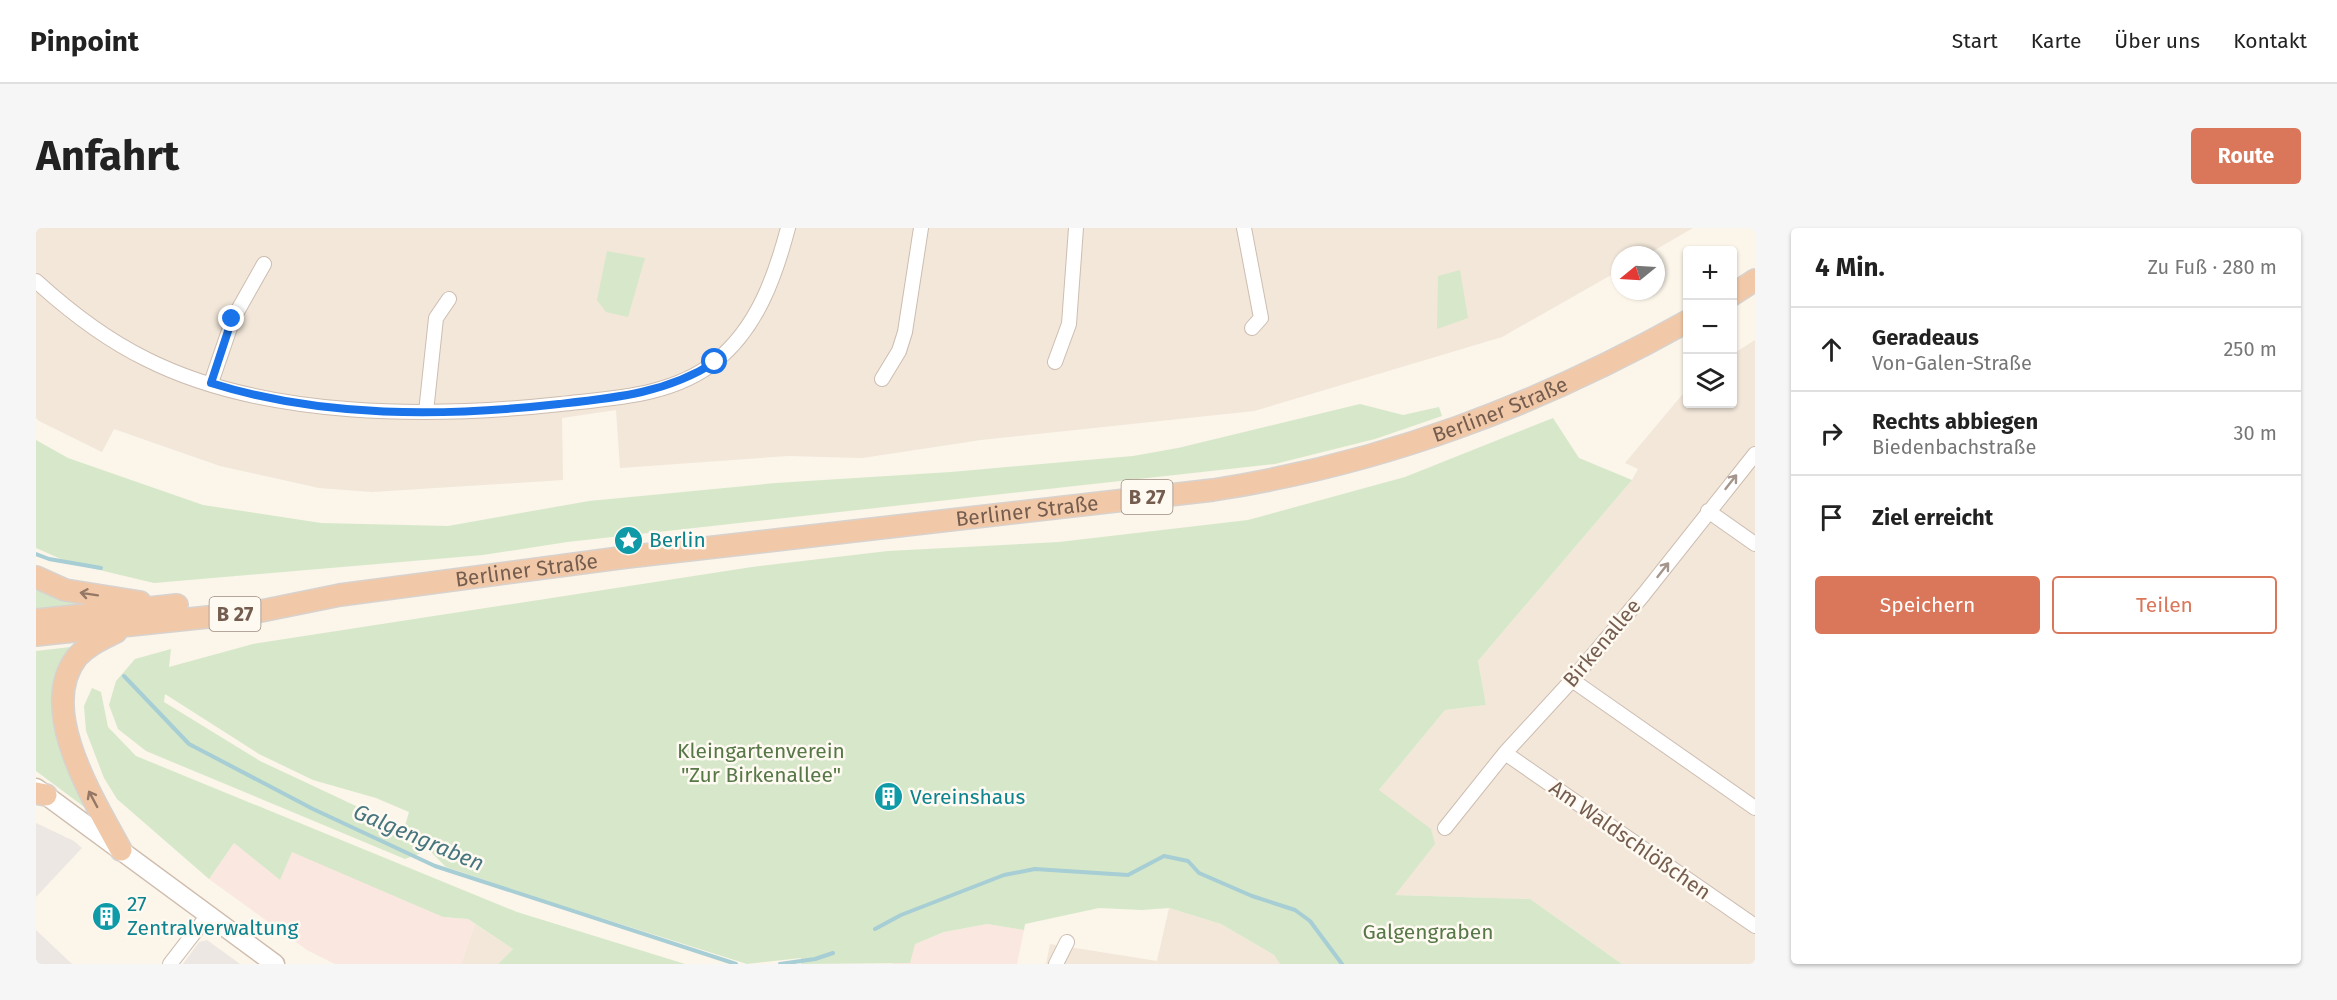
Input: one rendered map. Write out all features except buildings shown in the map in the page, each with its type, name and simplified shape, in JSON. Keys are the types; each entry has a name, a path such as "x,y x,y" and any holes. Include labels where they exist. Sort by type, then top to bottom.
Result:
{"highway":[{"path":"1737,292 1755,280"},
{"name":"Berliner Straße","path":"340,595 627,557 1213,490 1281,478 1369,458 1472,423 1608,363 1683,324"},
{"path":"36,577 65,590 167,607"},
{"name":"B 27","path":"36,620 254,598 340,595"},
{"name":"B 27","path":"36,635 256,612 340,595"},
{"path":"121,850 67,750 58,725 56,702 64,676 76,658 92,644 129,625"}],"main road":[{"path":"39,792 275,964"}],"street":[{"path":"36,280 63,306 98,332 147,360 211,383 318,406 426,412 502,410 631,396 675,384 697,374 729,350 751,323 768,291 789,228"},
{"path":"882,379 899,351 905,332 921,228"},
{"path":"1055,362 1069,324 1076,228"},
{"path":"1244,228 1261,318 1252,328"},
{"path":"211,383 232,319 264,264"},
{"path":"426,412 436,318 449,299"},
{"name":"Birkenallee","path":"1445,828 1504,753 1572,680 1755,454"},
{"path":"1708,511 1755,544"},
{"path":"1572,680 1755,808"},
{"name":"Am Waldschlößchen","path":"1504,753 1755,926"},
{"path":"170,964 208,915"},
{"path":"1056,964 1067,942"}],"shaded area":[{"path":"36,228 1693,228 1662,246 1611,246 1611,275 1502,337 1254,411 981,440 862,458 788,456 620,468 616,410 562,418 563,480 372,492 319,488 220,466 114,429 102,452 36,418"},
{"path":"1755,340 1755,964 1622,964 1530,899 1395,895 1379,790 1445,710 1486,705 1478,661 1632,480 1638,469 1625,463 1683,394 1683,408 1737,408 1737,351"},
{"path":"36,823 74,841 82,848 36,897"},
{"path":"234,843 280,880 292,851 443,917 468,919 475,924 461,964 335,964 307,950 209,879"},
{"path":"1169,908 1221,924 1274,955 1280,964 1046,964 1050,944 1157,961"},
{"path":"475,924 513,949 498,964 461,964"},
{"path":"987,924 1024,930 1017,964 892,964 915,944 944,932"},
{"path":"36,930 72,964 36,964"},
{"path":"207,940 240,964 183,964 199,942"}],"green space":[{"path":"607,251 645,258 628,317 606,312 597,300"},
{"path":"1460,270 1468,318 1437,329 1438,276"},
{"path":"1360,404 1403,415 1439,407 1442,416 1375,439 1275,464 567,542 483,555 154,583 70,563 36,548 36,440 68,458 203,505 321,523 448,526 589,501 776,483 951,472 1133,456 1178,448"},
{"name":"Kleingartenverein \"Zur Birkenallee\"","path":"1553,418 1579,458 1632,480 1478,661 1486,705 1445,710 1379,790 1431,829 1435,844 1395,895 1530,899 1622,964 1280,964 1274,955 1221,924 1169,908 1142,910 1099,908 1025,924 1024,930 987,924 944,932 915,944 910,963 801,964 801,958 747,964 446,867 405,826 409,812 376,798 313,780 259,754 165,694 164,702 260,761 405,829 424,852 405,859 146,751 118,729 109,705 116,681 135,659 171,649 169,667 253,644 752,567 888,551 1059,542 1248,520 1405,477"},
{"path":"36,586 82,602 84,607 36,612"},
{"path":"79,646 66,666 58,687 56,708 58,729 64,750 84,792 97,812 95,815 36,771 36,651"},
{"path":"92,688 101,692 108,727 136,756 517,912 685,964 498,964 513,949 468,919 443,917 292,852 280,880 234,843 209,879 117,799 104,778 86,731 84,706"}],"waterway":[{"name":"Galgengraben","path":"36,554 49,559 101,568"},
{"name":"Galgengraben","path":"124,676 189,744 313,809 435,866 736,964"},
{"name":"Galgengraben","path":"875,929 901,915 1004,875 1035,869 1128,875 1164,856 1188,861 1199,873 1252,896 1295,910 1310,921 1342,964"},
{"name":"Galgengraben","path":"780,964 815,959 833,953"}],"place":[{"name":"Berlin","path":"628,540"},
{"name":"Vereinshaus","path":"889,797"},
{"name":"27 Zentralverwaltung","path":"106,916"}],"route":[{"path":"232,319 211,383 253,394 318,406 414,412 502,410 631,396 675,384 697,374 715,362"}]}
